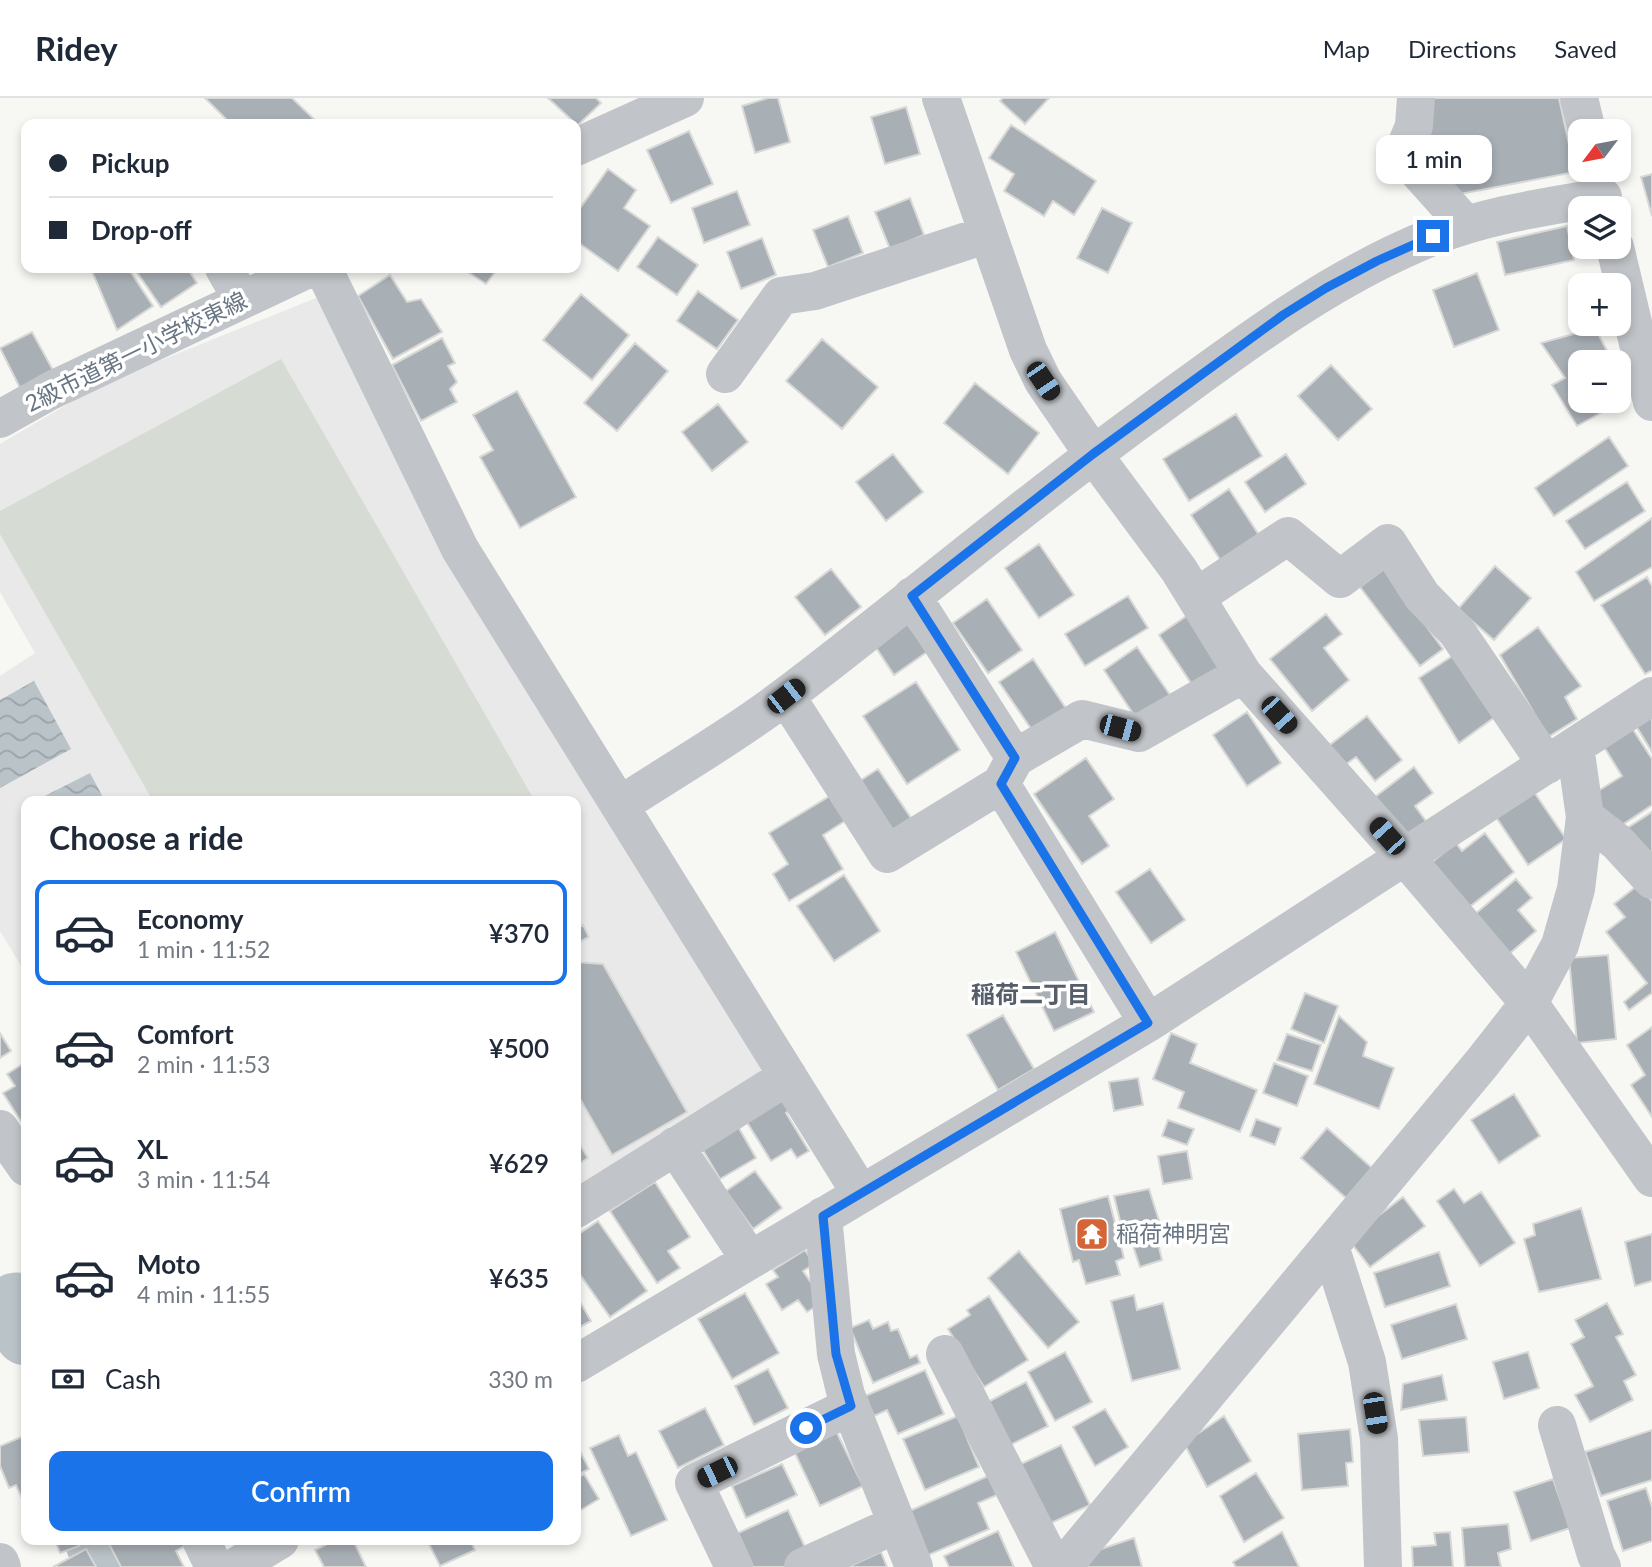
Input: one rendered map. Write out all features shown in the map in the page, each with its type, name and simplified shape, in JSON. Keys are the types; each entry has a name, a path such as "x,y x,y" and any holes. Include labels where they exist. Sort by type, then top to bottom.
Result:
{"street":[{"path":"581,145 685,98"},
{"path":"941,98 1028,350 1043,381 1093,454 1180,570 1243,674 1405,857 1529,1003 1650,1171"},
{"path":"1416,98 1414,126 1404,150 1415,168 1466,225"},
{"path":"1579,98 1584,119"},
{"path":"620,805 786,696 1093,454 1283,315 1326,288 1433,236 1498,215 1602,192"},
{"path":"725,374 781,296 815,291 988,234"},
{"path":"1618,259 1652,402"},
{"name":"2級市道第一小学校東線","path":"0,419 233,284 286,273"},
{"path":"325,273 460,548 861,1194"},
{"path":"1196,597 1288,536 1340,579 1388,543 1422,596 1457,632 1561,755 1586,817 1617,842 1652,880"},
{"path":"912,596 1148,1023"},
{"path":"786,696 887,854 1082,719 1139,733 1243,674"},
{"path":"581,1361 1148,1023 1652,696"},
{"path":"1063,1567 1529,1003 1560,944 1576,889 1586,817"},
{"path":"581,1206 788,1076"},
{"path":"0,1129 21,1160"},
{"path":"675,1146 750,1260"},
{"path":"823,1216 836,1354 851,1406 914,1567"},
{"path":"1330,1246 1367,1362 1379,1439 1383,1567"},
{"path":"945,1354 1054,1567"},
{"path":"734,1567 694,1483 851,1406"},
{"path":"1557,1424 1596,1555 1602,1567"},
{"path":"803,1567 897,1524"},
{"path":"203,1545 214,1567"},
{"path":"235,1567 272,1545"}],"shaded area":[{"path":"321,296 774,1079 581,1198 581,796 21,796 21,966 0,931 0,676 35,653 0,592 0,444 102,384"},
{"path":"281,359 532,796 150,796 0,534 0,511"}],"water":[{"path":"34,681 71,749 0,788 0,700"},
{"path":"90,773 102,796 45,796"}],"building":[{"path":"205,98 292,98 314,119 226,119"},
{"path":"548,98 596,98 601,103 581,122 581,119 571,119"},
{"path":"768,98 778,98 790,142 755,153 742,106"},
{"path":"1003,98 1049,98 1025,124 1000,101"},
{"path":"1426,98 1559,98 1568,140 1568,173 1455,195 1423,155"},
{"path":"906,107 920,154 885,164 871,117"},
{"path":"1011,125 1096,181 1074,215 1053,201 1044,216 1004,191 1014,174 989,158"},
{"path":"689,131 713,184 671,203 647,150"},
{"path":"608,169 636,190 624,208 650,226 618,271 581,245 581,207"},
{"path":"1652,174 1652,216 1641,177"},
{"path":"737,191 750,225 704,243 692,208"},
{"path":"910,198 924,235 890,249 875,212"},
{"path":"1102,208 1132,223 1108,273 1077,258"},
{"path":"848,216 863,253 828,267 813,230"},
{"path":"1567,226 1568,259 1574,260 1505,275 1497,242"},
{"path":"658,237 698,265 677,295 637,267"},
{"path":"762,238 776,275 741,289 727,252"},
{"path":"93,273 131,273 153,306 117,330"},
{"path":"137,273 190,273 197,283 161,307"},
{"path":"470,273 494,273 486,284"},
{"path":"1477,273 1499,330 1454,347 1433,290"},
{"path":"390,275 407,302 421,299 442,332 393,359 358,296"},
{"path":"698,291 738,320 717,349 677,321"},
{"path":"581,294 629,335 592,380 543,340"},
{"path":"32,332 54,372 21,390 0,348"},
{"path":"1568,336 1599,336 1607,350 1568,350 1568,411 1552,385 1565,378 1541,343"},
{"path":"442,338 455,363 448,366 457,382 450,389 457,402 421,421 392,365"},
{"path":"822,339 878,387 842,429 786,381"},
{"path":"635,343 668,371 617,431 584,403"},
{"path":"1331,365 1372,409 1338,440 1298,396"},
{"path":"975,383 1039,433 1008,474 944,423"},
{"path":"517,391 576,497 520,528 480,457 493,450 473,415"},
{"path":"718,404 748,442 712,471 682,432"},
{"path":"1569,413 1600,413 1577,426"},
{"path":"1236,414 1262,456 1189,501 1163,459"},
{"path":"1609,437 1628,466 1554,516 1535,488"},
{"path":"893,454 923,492 886,521 856,482"},
{"path":"1286,454 1306,484 1265,512 1245,482"},
{"path":"1627,482 1645,511 1585,549 1566,521"},
{"path":"1229,489 1261,538 1223,564 1191,515"},
{"path":"1652,518 1652,567 1594,601 1576,572"},
{"path":"1039,544 1074,595 1039,618 1005,568"},
{"path":"1495,566 1531,598 1494,640 1458,609"},
{"path":"831,569 861,607 825,635 795,597"},
{"path":"1384,569 1443,649 1420,666 1360,587"},
{"path":"1647,577 1652,586 1652,670 1645,674 1601,605"},
{"path":"1128,596 1148,628 1085,666 1065,634"},
{"path":"987,599 1022,650 988,673 953,623"},
{"path":"1326,614 1342,634 1324,648 1349,680 1312,711 1270,659"},
{"path":"1188,615 1222,666 1193,686 1159,635"},
{"path":"907,623 927,652 894,675 873,643"},
{"path":"1538,627 1581,686 1565,697 1577,719 1548,737 1500,655"},
{"path":"1137,647 1172,698 1138,721 1104,670"},
{"path":"1460,651 1499,714 1459,743 1419,678"},
{"path":"1033,659 1067,710 1034,733 999,682"},
{"path":"916,682 960,750 907,784 863,716"},
{"path":"1652,709 1652,752 1633,721"},
{"path":"1247,712 1281,763 1247,786 1213,735"},
{"path":"1367,716 1402,760 1375,781 1356,757 1342,767 1326,748"},
{"path":"1632,728 1652,759 1652,805 1613,831 1590,796 1622,776 1604,747"},
{"path":"1086,758 1114,799 1089,816 1109,846 1082,864 1034,794"},
{"path":"1414,767 1433,793 1415,806 1428,824 1407,840 1375,797"},
{"path":"878,769 911,818 893,830 858,782"},
{"path":"1534,792 1566,839 1528,865 1496,817"},
{"path":"830,796 845,821 823,835 843,869 789,901 773,874 788,864 769,833"},
{"path":"1652,812 1652,868 1621,832"},
{"path":"1485,833 1514,872 1468,908 1432,862 1456,843 1462,851"},
{"path":"1150,869 1185,920 1151,943 1116,892"},
{"path":"844,875 880,931 834,961 797,906"},
{"path":"1516,879 1532,898 1518,910 1536,931 1509,954 1474,915"},
{"path":"1638,885 1652,901 1652,993 1629,1010 1624,1002 1647,983 1606,932 1625,917 1614,904"},
{"path":"583,925 589,937 581,941"},
{"path":"1055,932 1094,1012 1054,1031 1016,952"},
{"path":"1608,955 1616,1039 1577,1043 1569,958"},
{"path":"581,962 603,964 687,1112 612,1155 581,1101"},
{"path":"1305,993 1338,1006 1324,1043 1291,1029"},
{"path":"1003,1015 1034,1069 998,1090 967,1035"},
{"path":"1339,1016 1367,1042 1363,1056 1394,1068 1379,1109 1314,1084"},
{"path":"1652,1027 1652,1117 1631,1085 1645,1075 1627,1045"},
{"path":"0,1033 11,1051 0,1058"},
{"path":"1171,1033 1197,1044 1190,1063 1257,1090 1240,1132 1178,1108 1184,1092 1153,1079"},
{"path":"1287,1034 1321,1045 1312,1071 1277,1060"},
{"path":"1274,1063 1308,1076 1297,1106 1263,1093"},
{"path":"21,1065 21,1121 3,1093 15,1086 7,1074"},
{"path":"1138,1078 1143,1105 1114,1111 1109,1082"},
{"path":"778,1088 791,1109 786,1113 809,1151 797,1158 791,1149 771,1161 740,1111"},
{"path":"1514,1094 1540,1136 1499,1163 1471,1120"},
{"path":"1256,1119 1281,1128 1275,1145 1250,1136"},
{"path":"1168,1120 1194,1129 1187,1145 1162,1136"},
{"path":"736,1123 756,1158 720,1179 700,1145"},
{"path":"1327,1128 1372,1168 1346,1198 1301,1158"},
{"path":"581,1146 588,1158 581,1163"},
{"path":"1187,1151 1192,1179 1163,1184 1158,1156"},
{"path":"755,1171 782,1208 753,1229 726,1191"},
{"path":"655,1182 690,1237 668,1251 680,1268 657,1283 610,1211"},
{"path":"1149,1189 1161,1227 1155,1230 1162,1260 1140,1267 1129,1234 1124,1237 1114,1196"},
{"path":"1454,1189 1464,1203 1481,1192 1515,1243 1480,1266 1437,1201"},
{"name":"稲荷神明宮","path":"1108,1196 1124,1258 1116,1261 1120,1275 1086,1284 1079,1260 1073,1262 1060,1209"},
{"path":"1403,1197 1425,1226 1370,1267 1348,1239"},
{"path":"1581,1208 1601,1279 1539,1292 1524,1239 1535,1235 1533,1224"},
{"path":"598,1221 647,1291 610,1317 581,1276 581,1233"},
{"path":"1652,1234 1652,1281 1635,1286 1625,1242"},
{"path":"805,1250 814,1264 803,1271 819,1294 818,1305 807,1312 798,1300 782,1310 766,1284 778,1277 773,1270"},
{"path":"1019,1251 1079,1322 1048,1348 988,1278"},
{"path":"1439,1252 1450,1286 1385,1307 1374,1273"},
{"path":"745,1293 779,1353 732,1379 698,1319"},
{"path":"1134,1295 1137,1310 1163,1303 1180,1369 1132,1381 1111,1301"},
{"path":"989,1296 1028,1360 984,1387 948,1329 970,1315 967,1310"},
{"path":"1607,1303 1623,1334 1616,1337 1636,1375 1624,1381 1633,1400 1590,1422 1575,1395 1593,1386 1571,1344 1584,1337 1575,1320"},
{"path":"581,1304 591,1321 581,1326"},
{"path":"1456,1304 1467,1339 1402,1359 1391,1325"},
{"path":"869,1320 873,1329 888,1322 891,1331 898,1329 910,1358 917,1355 920,1363 873,1383 850,1328"},
{"path":"1065,1352 1092,1402 1055,1421 1028,1372"},
{"path":"1528,1352 1539,1388 1504,1399 1493,1362"},
{"path":"768,1369 788,1408 754,1425 735,1386"},
{"path":"925,1370 944,1414 898,1434 887,1410 874,1416 865,1396"},
{"path":"1442,1375 1447,1400 1401,1410 1403,1384"},
{"path":"1026,1382 1048,1426 1010,1445 988,1402"},
{"path":"705,1408 724,1445 678,1468 659,1431"},
{"path":"1105,1409 1128,1447 1095,1466 1073,1427"},
{"path":"958,1416 979,1467 925,1490 903,1439"},
{"path":"1224,1416 1251,1461 1207,1487 1184,1443"},
{"path":"1466,1417 1469,1452 1423,1456 1419,1420"},
{"path":"1350,1429 1353,1462 1346,1463 1348,1486 1302,1490 1298,1434"},
{"path":"1652,1430 1652,1480 1601,1496 1585,1452"},
{"path":"836,1431 863,1486 820,1506 794,1451"},
{"path":"619,1435 628,1456 636,1452 667,1520 631,1536 590,1448"},
{"path":"21,1437 21,1496 16,1485 9,1488 0,1466 0,1446"},
{"path":"1061,1445 1090,1505 1049,1524 1021,1464"},
{"path":"581,1453 589,1469 581,1473"},
{"path":"782,1464 797,1495 746,1518 732,1486"},
{"path":"1256,1473 1284,1518 1244,1542 1220,1496"},
{"path":"584,1474 599,1499 581,1510 581,1476"},
{"path":"988,1476 997,1495 978,1503 989,1529 926,1556 907,1512"},
{"path":"1553,1479 1570,1528 1531,1541 1514,1492"},
{"path":"1646,1488 1652,1507 1652,1541 1623,1551 1607,1501"},
{"path":"788,1510 809,1556 785,1567 753,1567 738,1533"},
{"path":"1508,1524 1511,1549 1498,1553 1501,1567 1465,1567 1462,1528"},
{"path":"998,1531 1014,1567 949,1567 944,1556"},
{"path":"1282,1532 1299,1567 1236,1567 1233,1562"},
{"path":"1450,1532 1453,1567 1413,1567 1412,1547 1436,1545 1434,1533"},
{"path":"1134,1538 1142,1567 1078,1567 1095,1551"},
{"path":"57,1545 79,1546 60,1553"},
{"path":"110,1545 185,1546 176,1551 184,1567 121,1567"},
{"path":"325,1545 355,1545 366,1567 324,1567 315,1550"},
{"path":"430,1545 472,1545 475,1550 440,1566"},
{"path":"86,1549 96,1567 53,1567"},
{"path":"881,1552 887,1567 848,1567"}],"waterway":[{"path":"16,1304 21,1319"},
{"path":"98,1545 106,1567"}],"place":[{"name":"稲荷神明宮","path":"1092,1234"}],"district":[{"name":"稲荷二丁目","path":"1031,995"}],"route":[{"path":"806,1428 851,1406 836,1354 823,1216 1148,1023 1001,784 1015,758 912,596 1093,454 1283,315 1377,261 1433,236"}]}
